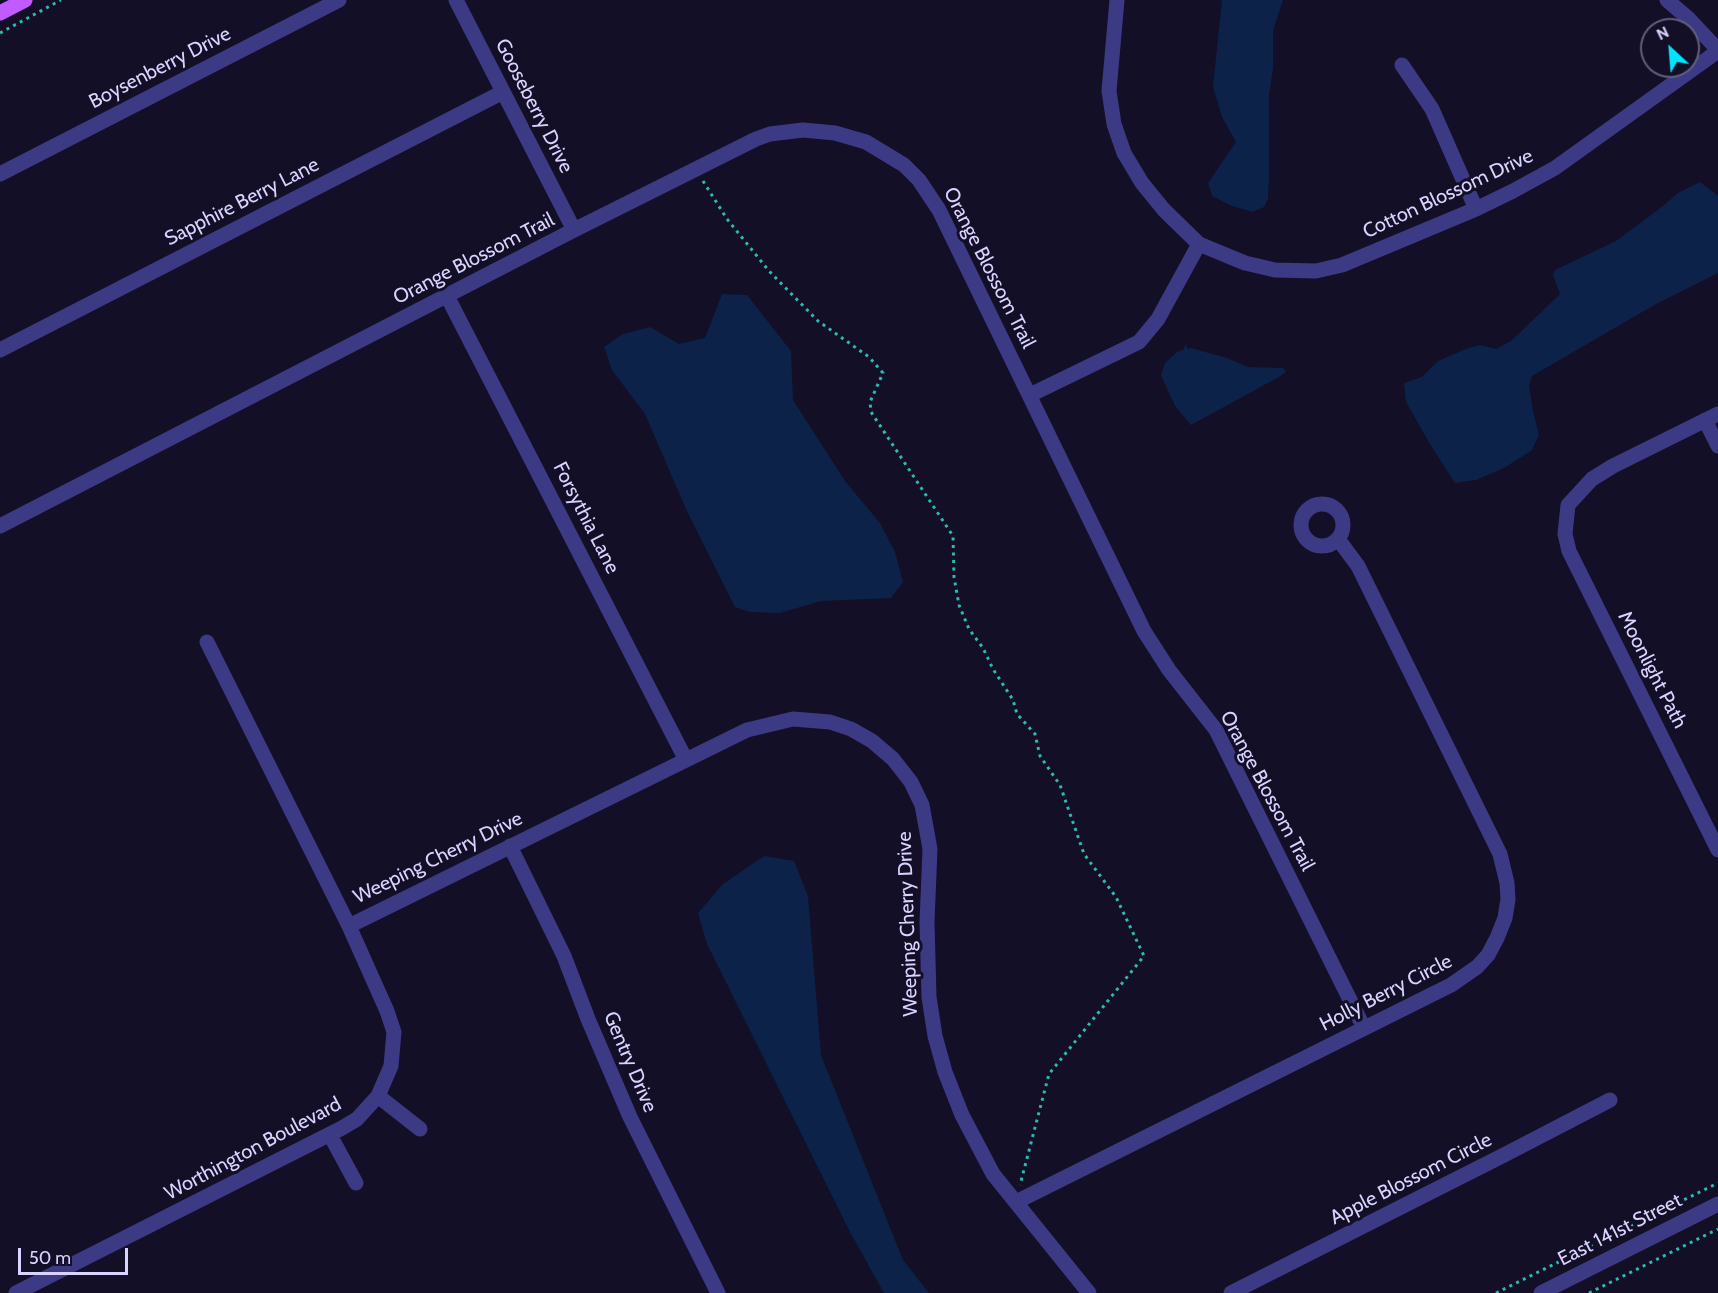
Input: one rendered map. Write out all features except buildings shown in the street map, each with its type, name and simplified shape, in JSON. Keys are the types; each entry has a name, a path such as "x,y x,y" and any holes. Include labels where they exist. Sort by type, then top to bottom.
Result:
{"main road":[{"path":"0,13 25,0"}],"street":[{"name":"Boysenberry Drive","path":"0,174 339,0"},
{"name":"Gooseberry Drive","path":"456,0 574,230"},
{"path":"1030,395 1138,342 1158,320 1199,244 1164,210 1142,183 1124,153 1114,124 1109,91 1117,0"},
{"path":"1667,0 1689,19 1718,50"},
{"name":"Cotton Blossom Drive","path":"1199,244 1245,263 1275,270 1316,271 1342,265 1476,209 1555,168 1718,50"},
{"path":"1402,65 1432,109 1476,209"},
{"name":"Sapphire Berry Lane","path":"0,350 503,92"},
{"name":"Orange Blossom Trail","path":"0,526 574,230 756,139 770,134 803,130 835,133 866,142 904,165 919,180 939,210 1144,631 1169,670 1216,730 1364,1028"},
{"name":"Forsythia Lane","path":"447,296 686,760"},
{"path":"1712,417 1718,446"},
{"name":"Moonlight Path","path":"1712,417 1613,466 1592,479 1568,505 1565,534 1569,551 1718,850"},
{"name":"Holly Berry Circle","path":"1016,1202 1451,985 1477,967 1488,955 1497,938 1505,918 1508,899 1507,883 1500,854 1358,566 1338,539"},
{"name":"Worthington Boulevard","path":"16,1293 357,1119 378,1096 391,1066 394,1032 387,1011 349,926 207,642"},
{"name":"Weeping Cherry Drive","path":"349,926 747,730 793,719 830,722 851,729 872,741 893,759 911,782 922,805 930,849 927,962 929,997 935,1036 945,1072 972,1137 993,1174 1089,1293"},
{"name":"Gentry Drive","path":"510,846 564,956 630,1117 718,1293"},
{"path":"378,1096 420,1129"},
{"name":"Apple Blossom Circle","path":"1231,1293 1610,1100"},
{"path":"330,1134 356,1183"},
{"name":"East 141st Street","path":"1541,1293 1718,1204"}],"path":[{"path":"0,33 61,0"},
{"path":"695,169 727,219 769,271 818,321 868,357 883,373 870,402 871,412 954,536 954,576 960,605 969,629 983,648 993,669 1013,700 1017,714 1035,734 1040,756 1060,785 1084,854 1116,897 1144,956 1049,1074 1016,1202"},
{"path":"1496,1293 1718,1183"},
{"path":"1589,1293 1718,1229"}],"water":[{"path":"1222,0 1283,0 1273,31 1273,68 1269,96 1268,199 1264,207 1253,212 1232,206 1212,196 1208,183 1236,142 1222,117 1213,87"},
{"path":"1700,182 1718,196 1718,273 1656,304 1532,376 1529,386 1539,435 1531,451 1504,468 1476,480 1455,483 1406,402 1404,383 1422,377 1438,361 1466,349 1480,345 1496,349 1511,341 1560,294 1553,275 1555,270 1616,241 1678,193"},
{"path":"722,294 747,295 791,351 793,400 845,481 880,523 895,552 903,582 891,598 821,601 780,613 749,612 735,607 686,509 645,414 612,370 604,347 623,334 650,327 679,344 705,338"},
{"path":"1186,344 1188,349 1227,358 1248,367 1283,368 1286,372 1191,425 1175,406 1161,375 1165,363 1177,352 1183,350"},
{"path":"764,856 794,861 808,896 821,1055 903,1260 929,1293 884,1293 850,1232 707,944 698,913 723,884"}]}
